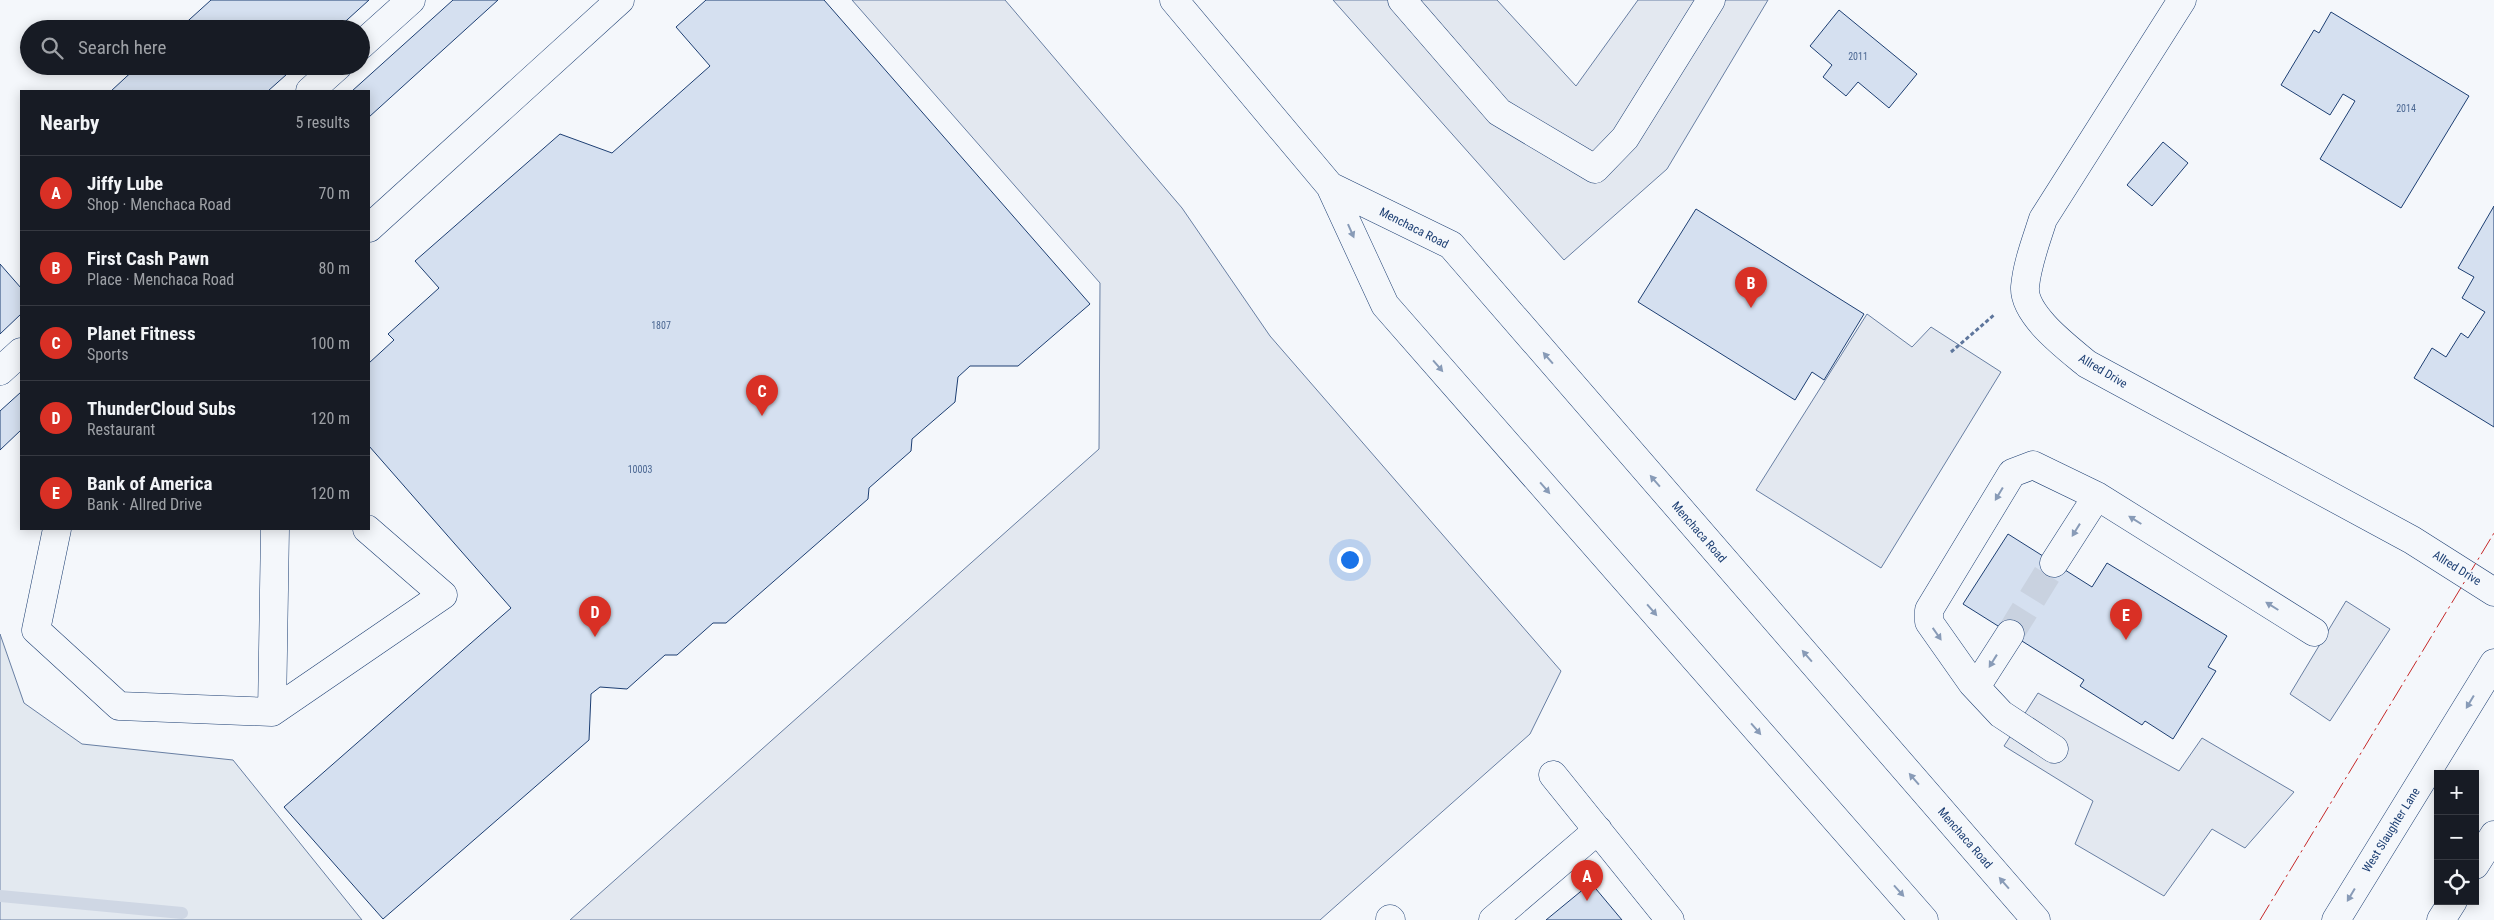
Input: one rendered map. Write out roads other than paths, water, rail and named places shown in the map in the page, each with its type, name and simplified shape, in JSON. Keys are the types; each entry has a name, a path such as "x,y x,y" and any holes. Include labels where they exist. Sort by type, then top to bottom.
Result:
{"main road":[{"path":"370,37 411,0"},
{"path":"370,227 620,0"},
{"name":"Menchaca Road","path":"1174,0 1330,186 1384,305 1924,920"},
{"path":"1402,0 1499,112 1595,169 1626,138 1711,0"},
{"name":"Allred Drive","path":"2182,0 2043,219 2031,255 2025,289 2034,313 2051,334 2087,364 2412,540 2494,592"},
{"path":"311,90 328,75"},
{"name":"Menchaca Road","path":"1330,186 1451,246 2036,920"},
{"path":"0,371 20,353"},
{"path":"2054,749 2001,714 1976,687 1928,622 1929,610 2012,473 2033,465 2097,496 2314,632"},
{"path":"2054,563 2097,496"},
{"path":"57,530 36,630 119,706 272,712 443,595 368,530"},
{"path":"272,712 275,530"},
{"path":"1976,687 2010,634"},
{"name":"West Slaughter Lane","path":"2336,920 2494,663"},
{"path":"1553,775 1670,920"},
{"path":"1493,920 1598,830"},
{"path":"2478,860 2494,835"},
{"path":"2441,920 2450,905"}],"waterway":[{"path":"0,896 182,913"}],"tunnel":[{"path":"2010,634 2054,563"}],"place":[{"name":"First Cash Pawn","path":"1751,308"},
{"name":"Planet Fitness","path":"762,416"},
{"name":"ThunderCloud Subs","path":"595,637"},
{"name":"Bank of America","path":"2126,640"},
{"name":"Jiffy Lube","path":"1587,901"}]}
